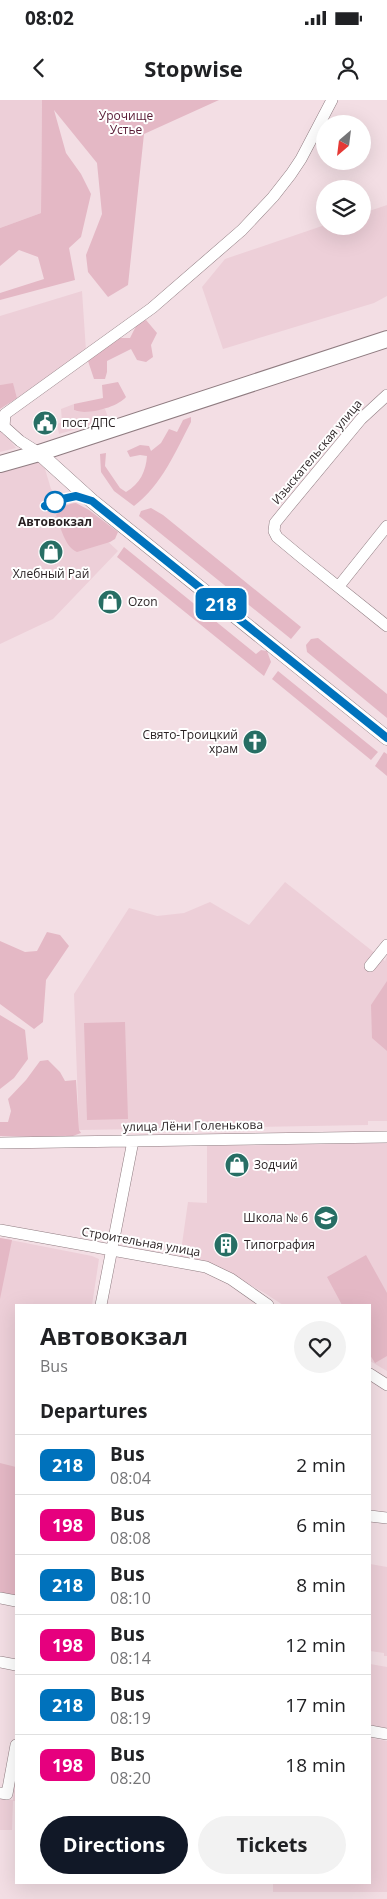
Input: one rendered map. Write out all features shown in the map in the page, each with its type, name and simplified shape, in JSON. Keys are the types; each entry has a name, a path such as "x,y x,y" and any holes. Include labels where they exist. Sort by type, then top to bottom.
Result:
{"highway":[{"path":"0,464 39,453 387,339"}],"main road":[{"path":"39,453 92,501 387,738"}],"street":[{"path":"39,453 20,441 2,425 5,414 152,308 242,230 273,197 291,174 332,100"},
{"name":"Изыскательская улица","path":"339,586 277,537 274,531 275,523 361,418 387,395"},
{"path":"387,526 339,586 387,626"},
{"path":"370,966 387,945"},
{"name":"улица Лёни Голенькова","path":"0,1143 387,1137"},
{"path":"101,1304 133,1141"},
{"name":"Строительная улица","path":"0,1230 206,1267 231,1280 267,1304"},
{"path":"371,1375 387,1385"},
{"path":"371,1516 387,1518"},
{"path":"0,1598 15,1601"},
{"path":"0,1662 15,1665"},
{"path":"371,1731 387,1734"},
{"path":"0,1793 7,1794 15,1750"}],"shaded area":[{"path":"0,100 42,100 41,213 0,228"},
{"path":"387,205 387,296 374,303 223,349 202,287 225,259 316,228 316,235 371,235 371,210"},
{"path":"82,291 86,351 17,398 13,384 0,385 0,316"},
{"path":"74,404 74,410 79,412 105,409 109,420 59,434 57,424 62,422 61,409"},
{"path":"1,429 16,448 0,452"},
{"path":"42,459 51,489 118,551 53,619 0,644 0,472"},
{"path":"285,882 385,961 387,956 387,1121 368,1121 368,1125 79,1130 74,994 129,908 157,916 184,913 210,902 249,925"},
{"name":"Школа № 6","path":"387,1143 387,1371 371,1362 371,1304 281,1304 210,1264 180,1258 188,1202 207,1203 207,1146"},
{"path":"0,1238 99,1259 92,1304 15,1304 15,1596 0,1593"},
{"path":"371,1564 387,1567 387,1656 384,1656 384,1653 371,1651"},
{"path":"371,1664 387,1667 387,1728 371,1725"},
{"path":"371,1738 387,1741 387,1892 273,1892 273,1884 371,1884"},
{"path":"15,1781 12,1830 0,1830 0,1798 13,1800"}],"green space":[{"name":"Урочище Устье","path":"42,100 219,100 144,134 128,285 108,297 88,272 86,255 102,214 97,163 54,110 66,153 81,174 91,194 81,237 69,248 75,280 0,300 0,293 44,279 38,257 19,250 0,266 0,228 41,213"},
{"path":"146,320 157,333 151,345 153,357 146,362 137,360 131,349 107,361 105,379 94,379 88,361 119,338 130,338 137,324"},
{"path":"118,382 126,397 122,401 102,410 79,412 74,410 74,404 103,398 102,385"},
{"path":"13,383 17,398 0,409 0,385"},
{"path":"191,417 191,422 167,467 144,498 134,506 114,491 101,472 100,454 106,453 105,466 120,488 126,492 141,477 147,456 130,457 127,451 140,445 149,446 151,451 161,443 169,429 177,432 183,420"},
{"path":"76,503 89,510 118,532 115,539 77,552 73,549 64,536 56,515 64,506"},
{"path":"151,508 163,515 301,627 291,639 139,516 141,511"},
{"path":"124,547 256,654 261,650 267,651 271,662 264,676 117,557"},
{"path":"318,638 387,694 387,718 307,652 306,645 311,639"},
{"path":"278,671 378,752 371,760 272,679"},
{"path":"384,752 387,754 387,776 375,766"},
{"path":"47,932 60,935 69,946 46,980 43,1022 34,1029 0,1004 0,941 25,952 37,951"},
{"path":"387,981 387,1051 372,1038 371,1005"},
{"path":"0,1015 25,1030 28,1059 14,1078 0,1089"},
{"path":"125,1022 128,1119 87,1120 84,1023"},
{"path":"48,1060 60,1072 65,1081 76,1080 79,1130 81,1133 70,1137 0,1136 0,1122 8,1122 11,1111 8,1099 26,1080 40,1061"},
{"path":"0,1238 12,1240 0,1299"},
{"path":"366,1255 387,1293 387,1356 375,1363 371,1357 371,1304 341,1304 327,1277"},
{"path":"0,1463 15,1467 15,1596 0,1593"}],"bus line":[{"name":"218","path":"45,506 58,500 76,496 92,501 387,738"}],"place":[{"name":"пост ДПС","path":"45,423"},
{"name":"Автовокзал","path":"55,502"},
{"name":"Хлебный Рай","path":"51,552"},
{"name":"Ozon","path":"110,602"},
{"name":"Свято-Троицкий храм","path":"255,742"},
{"name":"Зодчий","path":"237,1165"},
{"name":"Школа № 6","path":"326,1218"},
{"name":"Типография","path":"226,1245"}]}
